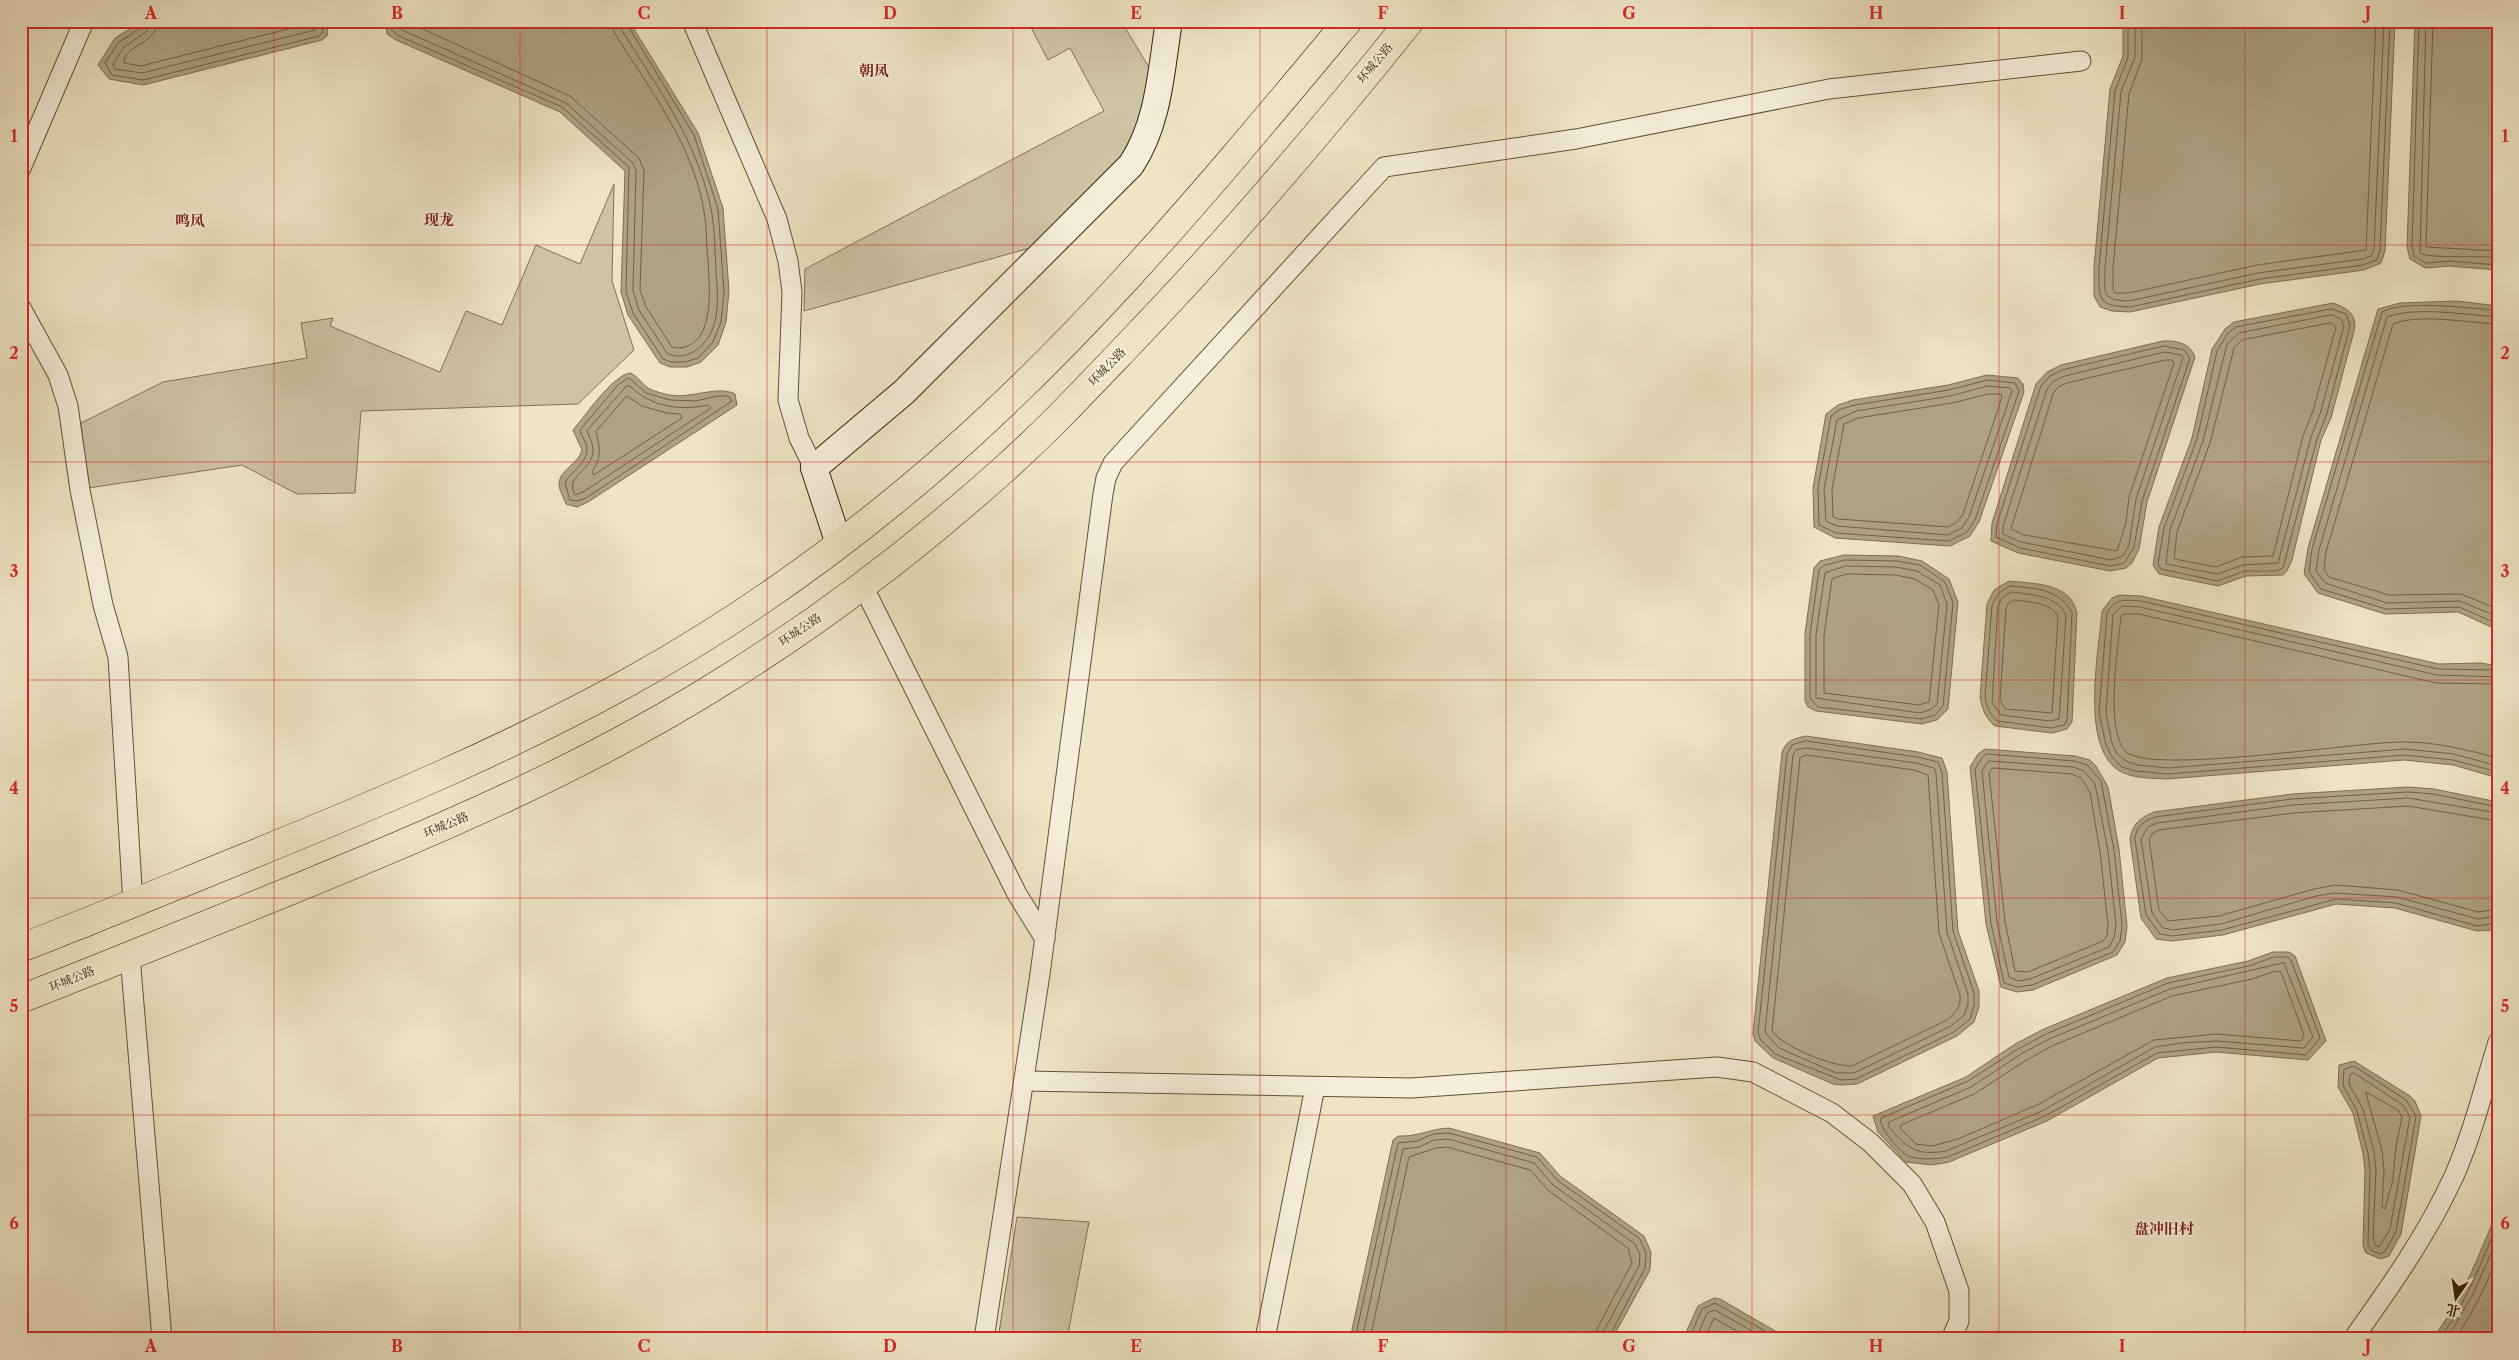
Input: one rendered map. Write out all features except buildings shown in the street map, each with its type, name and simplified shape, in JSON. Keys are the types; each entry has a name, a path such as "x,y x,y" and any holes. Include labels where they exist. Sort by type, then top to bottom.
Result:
{"highway":[{"path":"21,948 415,787 526,736 628,682 698,641 839,544 894,501 970,436 1043,366 1162,239 1348,21"},
{"name":"环城公路","path":"21,999 425,834 548,778 651,724 724,681 863,586 925,538 1002,471 1077,398 1198,271 1267,192 1410,21"}],"street":[{"path":"21,168 84,21"},
{"path":"692,21 777,219 788,261 792,292 788,400 799,438 814,468 839,544"},
{"path":"814,468 904,392 1131,165 1142,146 1154,113 1168,21"},
{"path":"984,1339 1045,939 1098,524 1103,494 1110,469 1384,167 1576,139 1829,90 2081,61"},
{"path":"21,308 58,375 68,406 80,490 103,605 118,657 132,904"},
{"path":"863,586 1017,894 1045,939"},
{"path":"130,956 162,1339"},
{"path":"2353,1339 2399,1275 2440,1204 2465,1148 2498,1042"},
{"path":"1024,1081 1411,1088 1717,1067 1753,1072 1832,1113 1872,1143 1921,1196 1935,1222 1959,1291 1958,1321 1951,1339"},
{"path":"1265,1339 1315,1087"}],"shaded area":[{"path":"1121,21 1153,74 1149,102 1125,158 1030,248 804,311 805,269 1104,111 1070,48 1048,60 1028,22"},
{"path":"614,184 612,281 634,350 578,404 361,411 355,493 297,494 242,465 88,488 81,423 163,382 307,358 301,323 333,318 330,326 440,372 466,311 502,325 536,245 580,264"},
{"path":"1017,1217 1089,1222 1067,1339 998,1339"}],"water":[{"path":"143,21 328,21 327,36 322,40 143,85 109,79 98,65 115,38"},
{"path":"386,21 629,21 698,133 723,208 729,291 726,322 718,345 701,362 687,367 670,367 660,363 628,315 621,292 625,171 560,112 396,40 387,34"},
{"path":"2123,21 2395,21 2385,251 2381,263 2364,270 2260,284 2130,312 2112,311 2100,307 2094,296 2094,267 2110,89 2123,56"},
{"path":"2415,21 2498,21 2498,270 2449,266 2425,268 2410,259 2407,247"},
{"path":"2457,301 2498,306 2498,630 2458,612 2385,614 2318,593 2304,574 2308,548 2378,309 2400,303"},
{"path":"2333,303 2349,311 2355,322 2355,327 2331,418 2321,440 2292,560 2287,571 2283,575 2246,576 2218,586 2159,574 2153,565 2159,527 2192,438 2212,349 2225,329 2234,322"},
{"path":"2163,341 2173,341 2187,346 2195,357 2147,502 2139,549 2132,563 2126,568 2110,571 2018,553 1991,541 1992,523 2036,384 2047,372 2061,365"},
{"path":"630,373 648,388 668,395 678,396 712,391 728,392 735,394 737,405 588,502 577,507 566,504 560,489 560,479 582,450 573,430 607,388"},
{"path":"1987,375 2018,378 2023,384 2024,392 1979,522 1970,536 1950,546 1835,538 1814,527 1813,488 1826,414 1838,405 1853,400 1948,385"},
{"path":"1844,555 1898,556 1922,561 1949,579 1958,602 1948,709 1937,720 1922,724 1816,711 1808,707 1805,701 1805,634 1814,568 1820,561"},
{"path":"2009,581 2049,586 2063,592 2074,604 2077,612 2072,722 2067,729 2052,733 1995,726 1983,710 1980,697 1987,604 1994,590"},
{"path":"2119,595 2141,596 2439,664 2481,663 2498,666 2498,778 2453,765 2404,760 2167,779 2142,778 2124,773 2118,770 2106,757 2099,740 2095,719 2096,672 2102,611 2112,598"},
{"path":"1806,736 1918,752 1942,758 1947,772 1958,931 1979,991 1979,1007 1974,1022 1957,1036 1857,1084 1833,1084 1773,1058 1755,1041 1753,1033 1782,753 1786,745 1791,741"},
{"path":"1985,749 2075,756 2090,760 2096,766 2108,787 2119,849 2127,926 2125,942 2117,955 2033,990 2017,992 2001,987 1986,924 1970,767 1978,754"},
{"path":"2408,787 2434,789 2498,802 2498,926 2492,930 2477,931 2395,908 2336,904 2223,935 2172,941 2156,939 2141,918 2130,839 2135,825 2149,814 2292,794"},
{"path":"2273,952 2289,952 2295,956 2326,1041 2308,1060 2216,1052 2158,1058 2047,1121 1949,1162 1932,1165 1906,1162 1878,1132 1873,1116 1966,1077 2015,1044 2044,1029 2167,978 2248,961"},
{"path":"2354,1061 2410,1096 2415,1101 2421,1116 2401,1234 2389,1256 2381,1259 2366,1253 2363,1246 2365,1170 2363,1153 2353,1113 2338,1087 2339,1065"},
{"path":"1449,1128 1540,1153 1560,1176 1644,1236 1651,1252 1650,1270 1612,1339 1350,1339 1393,1140 1398,1136"},
{"path":"2498,1210 2498,1339 2432,1339 2461,1293"},
{"path":"1714,1298 1720,1299 1789,1339 1683,1339 1698,1306"}],"district":[{"name":"朝凤","path":"874,71"},
{"name":"现龙","path":"439,220"},
{"name":"鸣凤","path":"190,221"},
{"name":"盘冲旧村","path":"2164,1229"}]}
